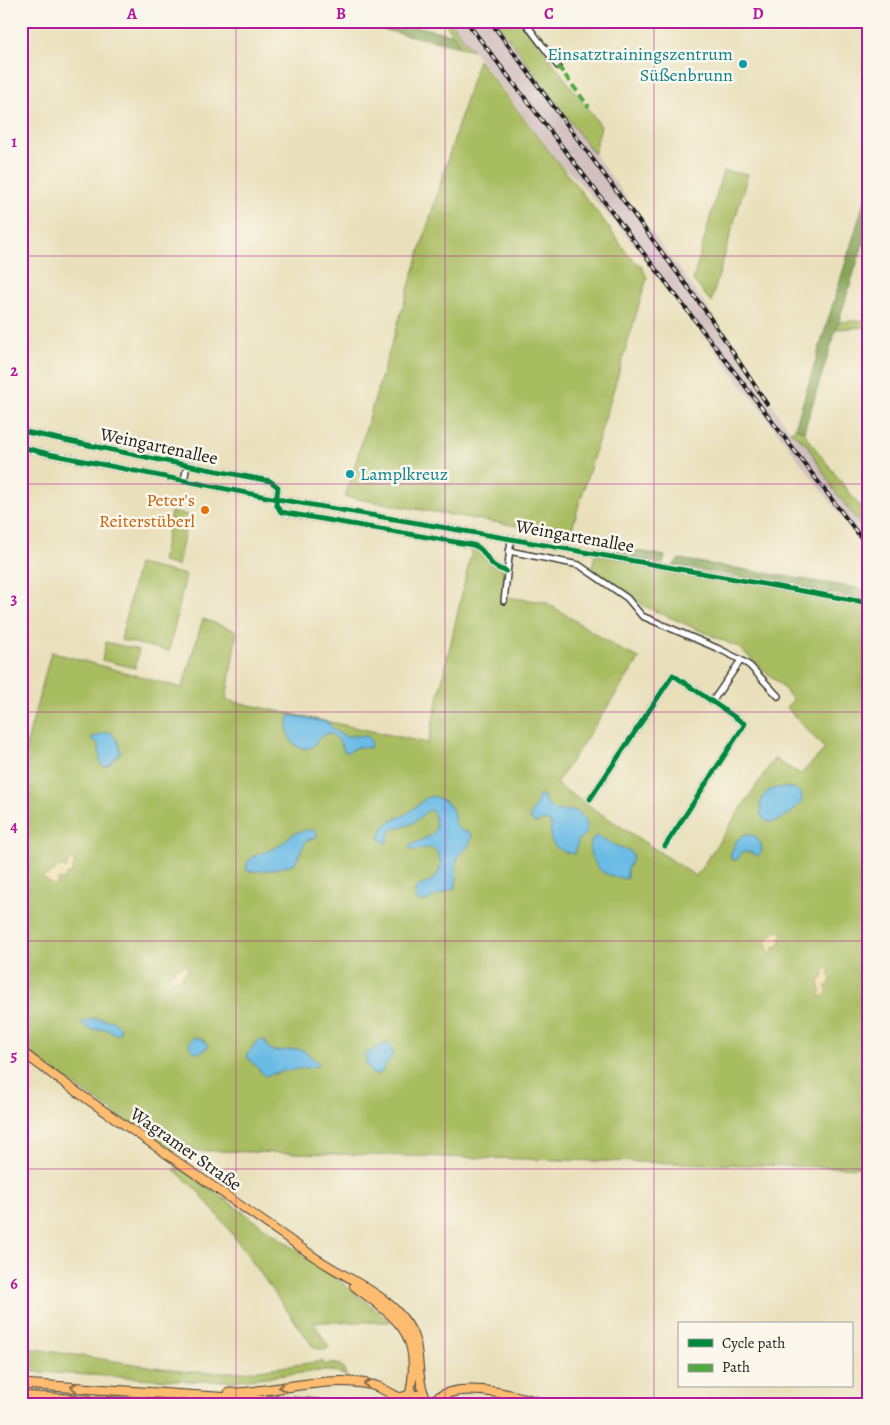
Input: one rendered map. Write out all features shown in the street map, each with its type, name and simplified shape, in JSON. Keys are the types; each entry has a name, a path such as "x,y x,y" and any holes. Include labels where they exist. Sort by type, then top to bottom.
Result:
{"highway":[{"path":"210,1397 225,1393 337,1381 372,1385 397,1401"},
{"path":"21,1384 321,1404"},
{"path":"429,1401 452,1392 474,1390 546,1404"},
{"path":"21,1396 146,1404"}],"main road":[{"name":"Wagramer Straße","path":"21,1051 94,1104 335,1270 382,1298 404,1319 418,1345 416,1365"},
{"path":"397,1401 410,1393 416,1365"},
{"path":"416,1365 420,1385 429,1401"},
{"path":"410,1393 429,1401"}],"street":[{"path":"524,21 558,66"},
{"name":"Weingartenallee","path":"21,431 187,466 270,481 278,487 276,506 281,512 473,545 482,550 496,568 506,570 511,539"},
{"name":"Weingartenallee","path":"21,447 277,499 869,603"},
{"path":"184,481 187,466"},
{"path":"331,520 333,508"},
{"name":"Weingartenallee","path":"509,551 579,564 627,598 642,616 741,660 750,666 778,696"},
{"path":"504,601 506,570"},
{"path":"712,702 741,660"},
{"path":"590,799 673,675 745,724 665,846"}],"shaded area":[{"path":"450,21 496,21 704,303 790,431 807,445 834,490 869,536 869,552 637,248 559,162"}],"green space":[{"path":"345,21 393,21 454,35 460,47"},
{"path":"444,21 450,21 472,50 460,47"},
{"path":"496,21 521,21 601,126 594,154"},
{"path":"478,60 629,256 642,267 647,278 570,535 345,497"},
{"path":"723,171 748,174 711,302 693,280"},
{"path":"869,186 867,231 869,231 869,243 863,244 804,431 795,428"},
{"path":"869,320 869,327 836,329 838,322"},
{"path":"795,428 804,431 808,439 869,518 869,536 834,490 807,445 790,431"},
{"path":"171,512 188,515 178,566 162,562"},
{"path":"473,545 479,547 489,562 506,571 505,597 546,602 619,649 640,658 556,784 696,876 774,759 801,774 825,749 786,707 793,700 781,685 738,647 644,606 630,594 592,570 595,554 869,603 869,1168 177,1150 175,1153 141,1132 21,1047 21,765 51,652 182,688 203,619 237,631 226,700 428,743"},
{"path":"616,547 665,556 663,564 612,554"},
{"path":"679,559 869,590 869,600 673,565"},
{"path":"138,564 186,575 169,651 121,640"},
{"path":"106,642 139,650 135,668 102,660"},
{"path":"177,1167 340,1281 391,1322 313,1322 329,1347 325,1350 314,1348 230,1231 197,1190 174,1170"},
{"path":"21,1347 188,1372 244,1372 323,1361 324,1365 330,1363 341,1365 347,1376 333,1371 319,1371 231,1381 189,1381 21,1371"}],"sand":[{"path":"69,858 74,861 75,866 72,868 72,873 66,875 65,879 58,880 55,886 44,879 43,877 54,872 59,867 66,868"},
{"path":"780,931 783,935 780,939 781,944 772,949 774,950 772,954 768,951 765,942 775,932"},
{"path":"185,964 188,971 181,976 182,980 171,979 169,974 173,972 175,967 180,968"},
{"path":"825,968 830,970 828,974 831,977 830,983 825,987 828,992 822,997 820,996 819,982 823,978"}],"water":[{"path":"290,715 327,722 334,730 344,736 367,736 371,741 370,748 357,747 345,752 338,739 330,733 323,735 311,748 298,747 288,734"},
{"path":"111,732 118,742 121,752 109,765 103,767 100,761 99,745 91,738"},
{"path":"775,788 793,788 800,792 802,796 798,806 781,819 770,822 763,819 761,815 761,801 765,794"},
{"path":"432,796 448,804 453,810 456,826 463,831 469,832 472,836 469,845 458,856 455,888 423,902 417,901 416,888 431,881 438,874 440,870 439,856 433,848 410,850 409,847 434,832 436,828 433,812 429,810 413,823 393,829 386,844 379,838 388,823 408,813 426,798"},
{"path":"539,796 543,796 553,809 577,811 585,819 587,832 579,839 574,854 567,853 555,845 551,837 551,823 545,820 535,823 530,819"},
{"path":"316,830 317,836 306,841 295,863 271,870 247,871 249,861 256,855 275,848 297,832"},
{"path":"745,834 755,836 761,844 762,851 758,856 750,852 742,852 737,860 733,860 730,855 737,840"},
{"path":"595,836 620,848 629,850 633,856 627,870 627,879 604,873 597,867 590,850"},
{"path":"93,1018 113,1021 121,1029 118,1035 106,1029 91,1030 81,1023"},
{"path":"193,1037 201,1039 208,1045 205,1050 198,1053 192,1050 189,1043"},
{"path":"265,1040 271,1050 303,1050 319,1066 265,1076 246,1056 257,1041"},
{"path":"387,1044 391,1045 393,1054 380,1074 373,1075 366,1063 365,1054"}],"railway":[{"path":"466,21 869,548"},
{"path":"490,21 707,313 767,404"}],"marked path":[{"path":"558,66 589,107"}],"cycle path":[{"path":"21,431 270,481 278,487 276,504 281,512 473,545 482,550 494,566 506,571"},
{"path":"21,447 277,499 869,603"},
{"path":"590,799 673,675 745,724 665,846"}],"place":[{"name":"Einsatztrainingszentrum Süßenbrunn","path":"743,64"},
{"name":"Lamplkreuz","path":"350,474"},
{"name":"Peter's Reiterstüberl","path":"205,510"}]}
